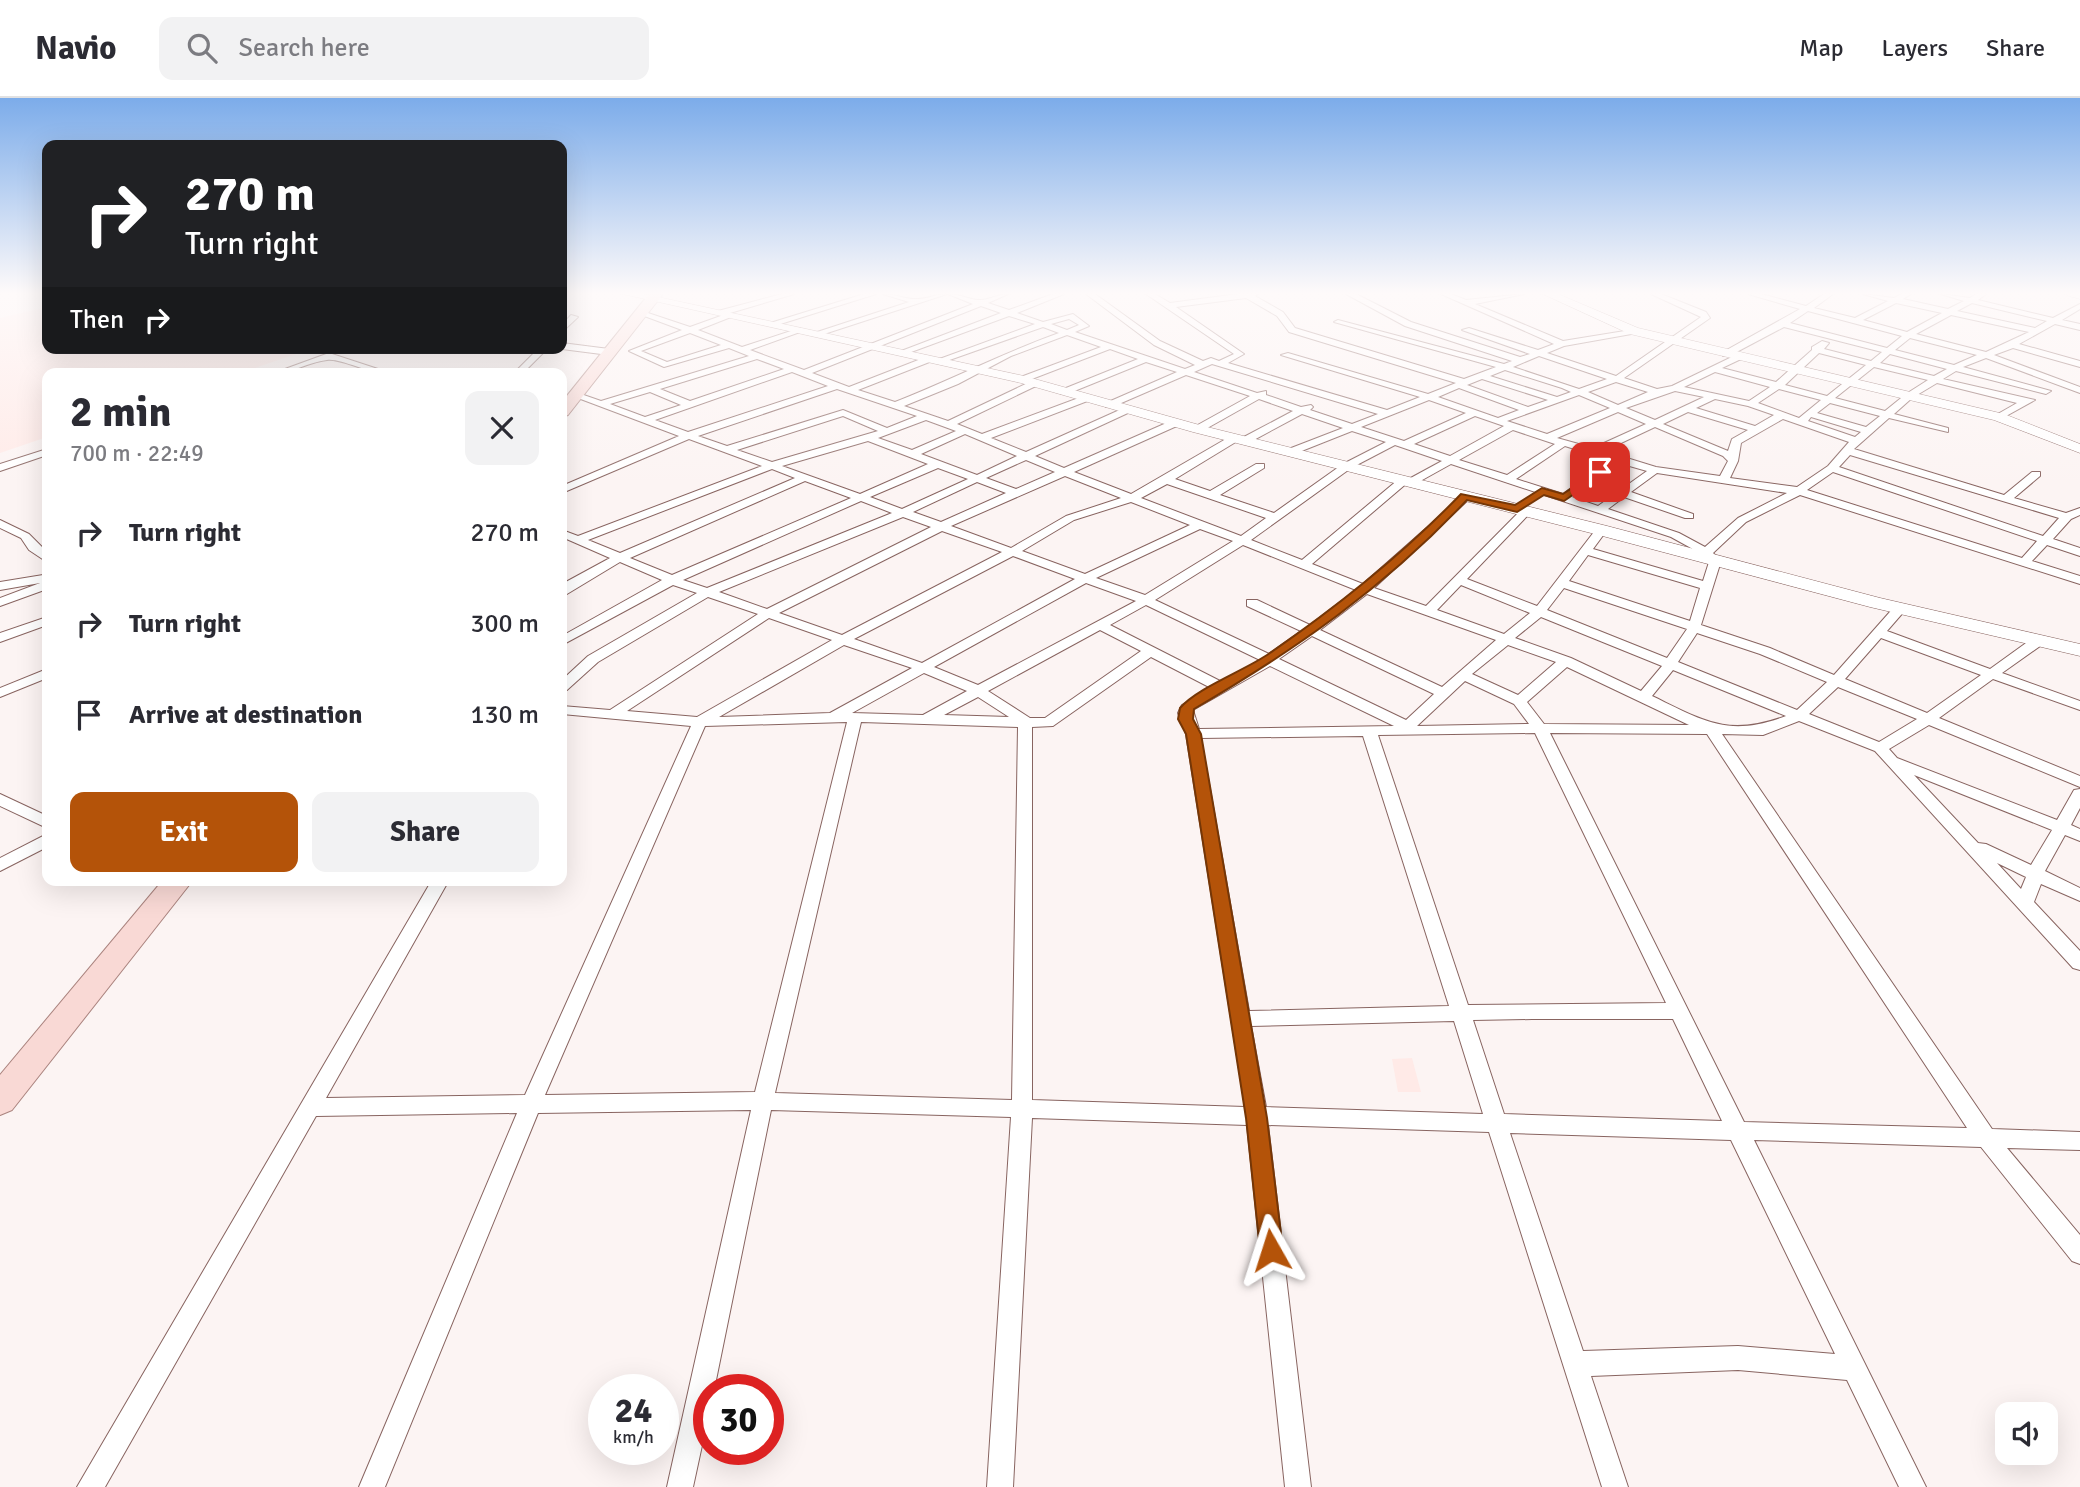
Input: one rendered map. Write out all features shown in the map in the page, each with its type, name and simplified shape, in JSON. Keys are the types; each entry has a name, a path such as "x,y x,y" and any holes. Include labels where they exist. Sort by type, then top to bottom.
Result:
{"main road":[{"path":"567,405 604,359"},
{"path":"0,1100 174,886"}],"street":[{"path":"292,368 319,359"},
{"path":"342,359 367,368"},
{"path":"650,359 667,365 686,359"},
{"path":"602,404 748,359"},
{"path":"765,359 949,424 1067,473 1366,589 1566,661 1712,730 1985,1137 2080,1253"},
{"path":"805,373 843,359"},
{"path":"927,359 1028,382 1198,429 1711,557 1901,608 2080,650"},
{"path":"849,390 937,359"},
{"path":"897,405 954,382 997,359"},
{"path":"949,424 1028,382 1081,359"},
{"path":"1065,392 1146,359"},
{"path":"1150,359 1675,536 1711,557"},
{"path":"1190,359 1201,364"},
{"path":"1221,363 1230,359"},
{"path":"1298,359 1429,397 1547,438 1655,470 1799,491 1864,496 2080,551"},
{"path":"1383,359 1460,383 1528,410"},
{"path":"1475,359 1581,392 1732,458"},
{"path":"1290,452 1522,359"},
{"path":"1557,359 1657,392"},
{"path":"1497,421 1618,378 1645,359"},
{"path":"1547,438 1657,392 1675,388 1715,369 1727,359"},
{"path":"1749,359 1998,417 2080,449"},
{"path":"1751,404 1779,385 1807,359"},
{"path":"1854,359 2024,402"},
{"path":"1801,421 1852,383 1876,359"},
{"path":"1920,359 2046,391"},
{"path":"1643,698 1694,628 1707,586 1711,557 1742,520 1799,491 1832,468 1909,396 1956,367 1976,359"},
{"path":"1996,359 2080,390"},
{"path":"2059,359 2080,365"},
{"path":"1109,405 1211,361 1389,414"},
{"path":"646,420 792,369"},
{"path":"1715,369 1944,430"},
{"path":"1479,375 1558,400"},
{"path":"1998,417 2046,391 2080,378"},
{"path":"1198,429 1281,382"},
{"path":"567,488 690,435 837,386"},
{"path":"1675,388 1751,404 1801,421 1853,446 2067,517"},
{"path":"651,389 690,405"},
{"path":"575,395 1146,600 1410,728"},
{"path":"372,1487 531,1102 700,722 844,639 1012,552 1070,518 1132,498 1240,439 1328,396"},
{"path":"1594,452 1714,396"},
{"path":"983,437 1087,398"},
{"path":"1688,409 1755,429"},
{"path":"567,682 593,659 706,593 904,512 975,477 1127,410"},
{"path":"729,449 843,413 887,431"},
{"path":"927,719 1146,600 1277,518 1347,466 1475,413"},
{"path":"1810,414 1869,431"},
{"path":"1724,480 1736,441 1782,415"},
{"path":"577,540 774,465 869,438 927,416"},
{"path":"613,714 767,614 942,526 1175,423"},
{"path":"1304,565 1407,482 1512,426"},
{"path":"912,454 964,431"},
{"path":"869,438 1018,494"},
{"path":"1507,480 1563,443"},
{"path":"0,468 42,454"},
{"path":"1564,498 1617,459"},
{"path":"567,638 672,580 937,464"},
{"path":"1212,495 1260,466"},
{"path":"1832,468 1864,496 2024,562 2080,580"},
{"path":"1599,510 1655,470"},
{"path":"2007,498 2036,474"},
{"path":"567,587 619,558 806,477"},
{"path":"1166,480 1277,518"},
{"path":"1430,610 1542,491"},
{"path":"1623,493 1689,516"},
{"path":"1298,1487 1257,1118 1193,734 1186,719 1187,708 1270,659 1366,589 1420,543 1465,496"},
{"path":"2024,562 2067,517 2080,511"},
{"path":"0,523 25,536 42,554"},
{"path":"830,719 1086,578 1200,524"},
{"path":"1410,728 1463,675 1539,612 1601,530"},
{"path":"0,540 18,534"},
{"path":"567,535 706,593 921,667 977,690 1025,721"},
{"path":"1586,551 1707,586"},
{"path":"0,586 42,580"},
{"path":"1461,580 1671,663 2080,835"},
{"path":"1562,583 1838,680 2080,782"},
{"path":"0,602 42,587"},
{"path":"1252,603 1443,693"},
{"path":"1193,734 1410,728 1763,730 1799,716 1838,680 1901,608"},
{"path":"0,638 42,623"},
{"path":"1102,626 1222,688"},
{"path":"1879,633 2080,706"},
{"path":"1885,754 1989,673 2038,641"},
{"path":"567,710 700,722 855,717 1048,723 1150,651"},
{"path":"1519,701 1566,661"},
{"path":"0,693 42,675"},
{"path":"1463,675 1519,701 1541,728 1913,1487"},
{"path":"680,1487 762,1101 855,717"},
{"path":"1000,1487 1022,1111 1025,721"},
{"path":"1369,731 1615,1487"},
{"path":"1885,754 2080,963"},
{"path":"2025,903 2035,875 2080,794"},
{"path":"0,799 42,820"},
{"path":"0,865 42,843"},
{"path":"1971,844 2080,895"},
{"path":"90,1487 438,886"},
{"path":"1240,1019 1532,1011 1679,1011"},
{"path":"310,1107 762,1101 1022,1111 2080,1141"},
{"path":"1575,1364 1738,1358 1855,1368"}],"shaded area":[{"path":"0,359 282,359 255,368 42,368 42,439 0,453"},
{"path":"1412,1058 1421,1092 1398,1092 1392,1059"}],"route":[{"path":"1271,1250 1257,1118 1193,734 1186,719 1187,708 1270,659 1366,589 1420,543 1465,496 1517,509 1542,491 1564,498 1600,472"}]}
